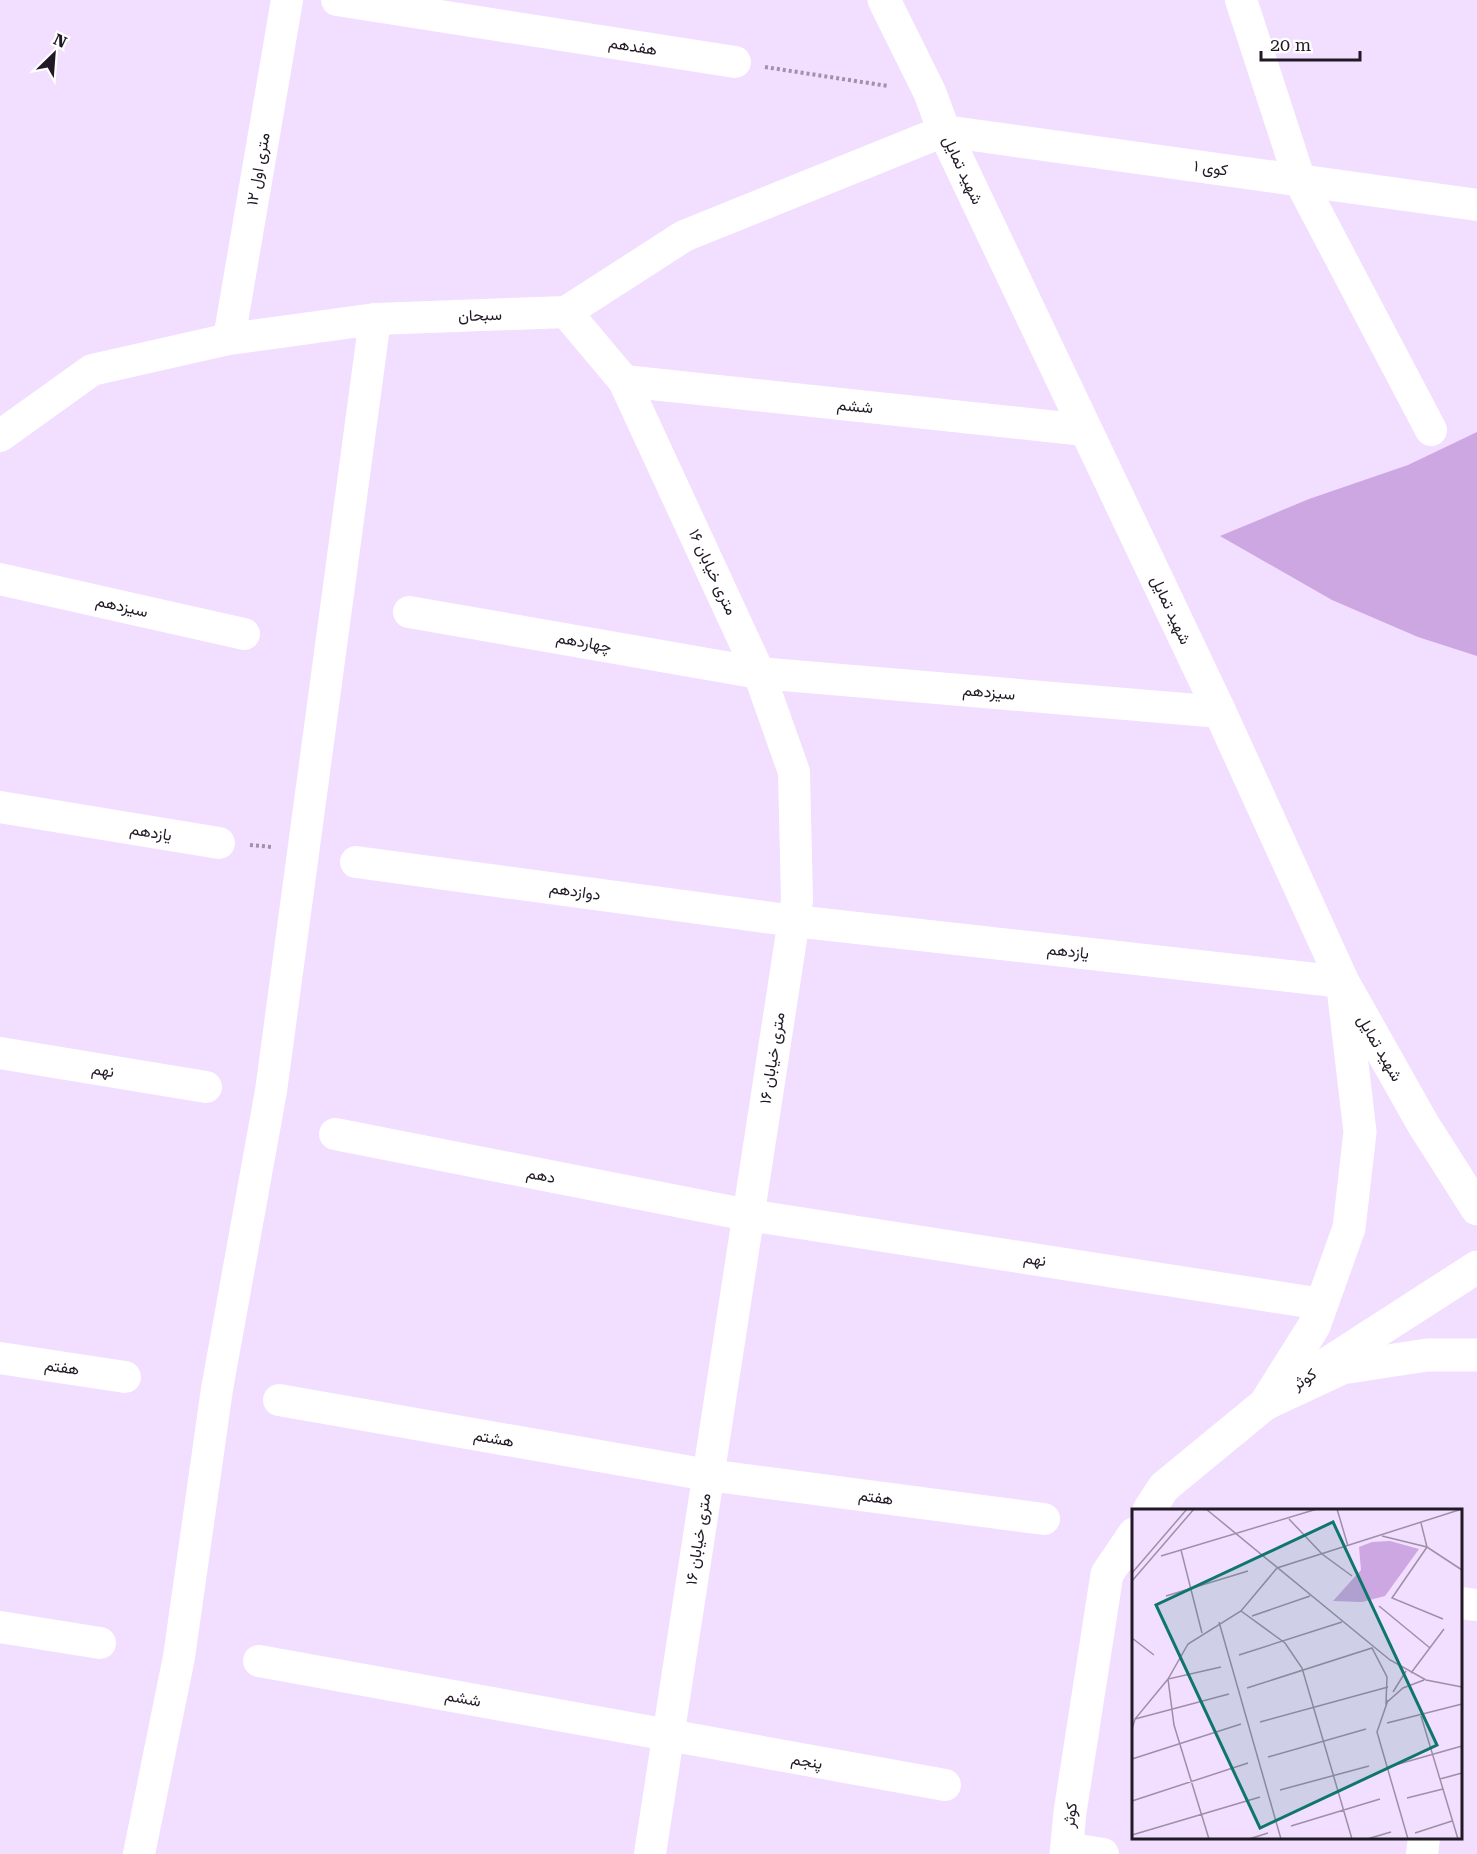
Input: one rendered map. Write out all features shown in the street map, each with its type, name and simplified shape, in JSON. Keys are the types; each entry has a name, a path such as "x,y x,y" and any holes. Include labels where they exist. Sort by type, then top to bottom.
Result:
{"street":[{"name":"۱۲ متری اول","path":"229,339 287,0"},
{"name":"هفدهم","path":"337,0 735,62"},
{"name":"شهید تمایل","path":"884,0 930,93 944,131 1220,712 1343,982 1423,1124 1477,1209"},
{"path":"1241,0 1300,181 1431,430"},
{"path":"566,312 684,236 944,131"},
{"name":"کوی ۱","path":"944,131 1477,206"},
{"name":"سبحان","path":"0,436 92,370 229,339 375,319 566,312"},
{"name":"۱۶ متری خیابان","path":"566,312 624,381 759,673 794,772 797,900 650,1854"},
{"path":"139,1854 179,1657 217,1389 271,1091 375,319"},
{"name":"ششم","path":"624,381 1085,430"},
{"name":"سیزدهم","path":"0,579 244,634"},
{"name":"چهاردهم","path":"409,612 759,673"},
{"name":"سیزدهم","path":"759,673 1220,712"},
{"name":"یازدهم","path":"0,807 219,843"},
{"name":"دوازدهم","path":"356,862 794,921"},
{"name":"یازدهم","path":"794,921 1343,982"},
{"path":"1265,1404 1314,1326 1349,1228 1360,1132 1343,982"},
{"name":"نهم","path":"0,1053 206,1087"},
{"name":"دهم","path":"335,1134 748,1215"},
{"name":"نهم","path":"748,1215 1322,1304"},
{"name":"کوثر","path":"1150,1509 1164,1487 1265,1404 1477,1267"},
{"path":"1265,1404 1342,1368 1426,1355 1477,1355"},
{"name":"هفتم","path":"0,1358 125,1377"},
{"name":"هشتم","path":"279,1400 708,1475"},
{"name":"هفتم","path":"708,1475 1044,1519"},
{"name":"کوثر","path":"1066,1851 1107,1574 1132,1537"},
{"path":"1462,1603 1477,1605"},
{"path":"0,1627 100,1643"},
{"name":"ششم","path":"259,1661 668,1736"},
{"name":"پنجم","path":"668,1736 945,1785"},
{"path":"1422,1854 1424,1839"},
{"path":"1066,1851 1103,1854"}],"path":[{"path":"735,62 930,93"},
{"path":"219,843 303,849"}],"shaded area":[{"path":"1477,432 1477,656 1418,637 1332,600 1220,536 1309,499 1408,465"}]}
